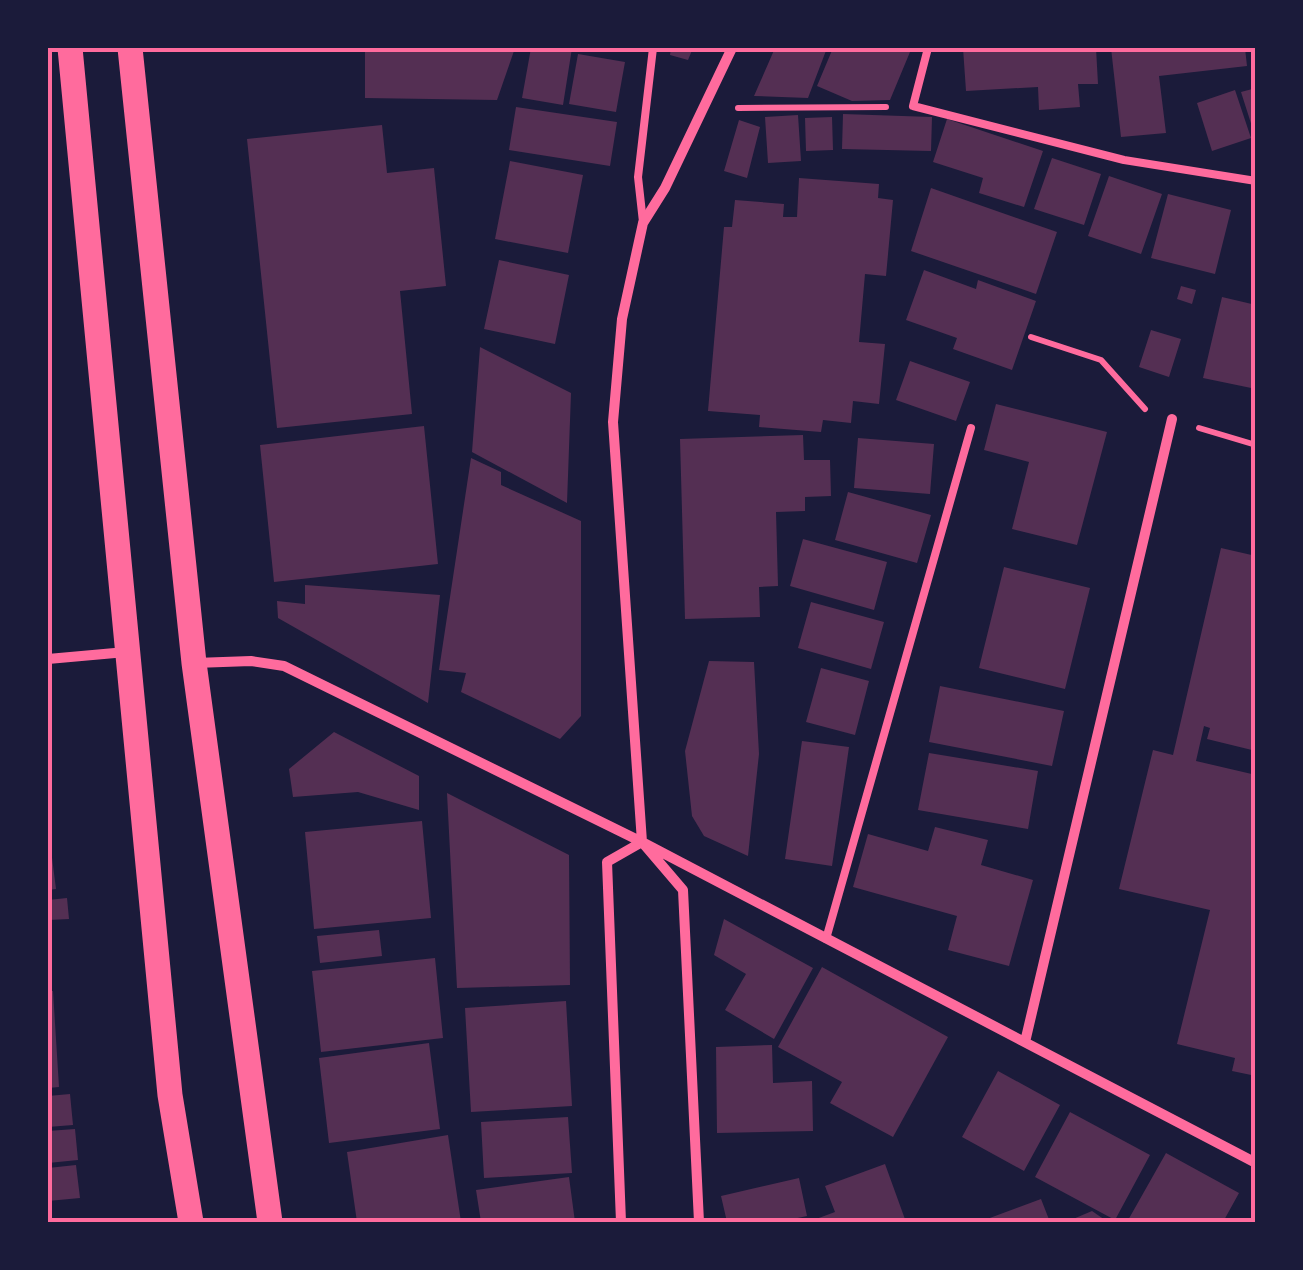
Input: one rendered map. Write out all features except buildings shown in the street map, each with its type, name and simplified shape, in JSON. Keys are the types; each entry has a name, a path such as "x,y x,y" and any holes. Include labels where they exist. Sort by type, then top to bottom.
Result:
{"main road":[{"path":"70,48 170,1096 191,1222"},
{"path":"130,48 194,663 270,1222"}],"street":[{"path":"699,1222 683,890 642,842 613,422 622,319 643,222 665,188 732,48"},
{"path":"1025,1042 1172,419"},
{"path":"48,659 129,652"},
{"path":"194,663 251,661 284,666 642,842 1256,1163"},
{"path":"621,1222 616,1184 607,862 642,842"}],"lane":[{"path":"643,222 638,176 653,48"},
{"path":"928,48 913,106 1124,160 1256,180"},
{"path":"826,939 971,428"}],"path":[{"path":"702,108 913,106"},
{"path":"1031,337 1100,360 1138,406"}]}
